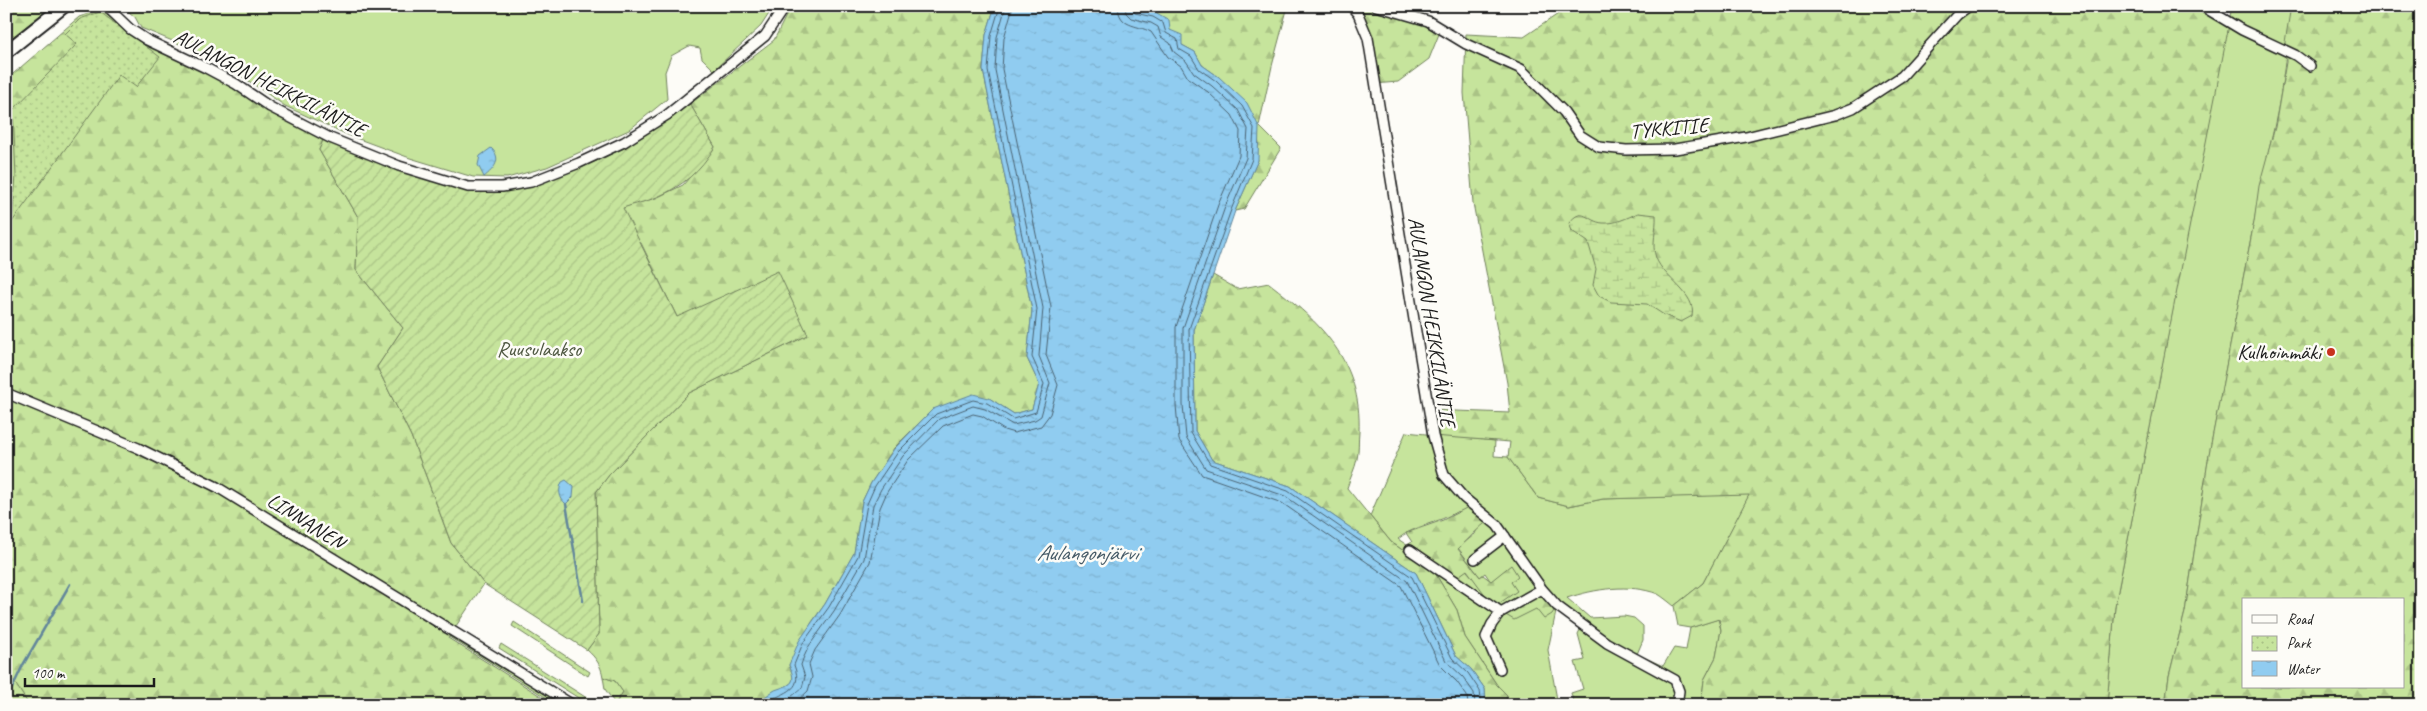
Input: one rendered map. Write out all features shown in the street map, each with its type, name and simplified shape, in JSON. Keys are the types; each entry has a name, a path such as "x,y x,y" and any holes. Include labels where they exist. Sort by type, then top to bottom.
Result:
{"street":[{"path":"6,52 64,6"},
{"name":"AULANGON HEIKKILÄNTIE","path":"106,6 130,29 146,40 214,72 270,107 330,138 399,166 468,187 502,187 531,182 579,163 624,142 667,115 765,36 785,6"},
{"name":"AULANGON HEIKKILÄNTIE","path":"1351,6 1358,14 1368,38 1433,436 1444,475 1464,498 1497,525 1542,589 1557,606 1607,643 1675,680 1679,691 1677,705"},
{"name":"TYKKITIE","path":"1376,6 1428,21 1466,44 1521,69 1564,112 1580,135 1599,148 1626,150 1675,149 1754,136 1835,115 1853,108 1902,76 1957,15 1969,6"},
{"path":"2202,6 2242,30 2295,55 2310,66"},
{"name":"LINNANEN","path":"6,393 138,448 217,487 339,563 457,632 573,705"},
{"path":"1475,559 1505,536"},
{"path":"1410,550 1501,612"},
{"path":"1500,669 1486,637 1492,624 1501,612 1542,589"}],"green space":[{"path":"6,6 52,6 6,42"},
{"path":"515,6 521,11 549,6 565,11 568,6 774,6 761,26 714,70 702,58 700,48 689,46 671,56 665,72 667,99 629,130 547,167 507,178 473,177 410,158 348,135 285,106 243,77 199,52 141,28 135,17 123,7"},
{"path":"791,6 995,6 986,35 983,70 1032,310 1027,358 1039,384 1032,409 1014,414 989,398 933,409 894,448 871,483 862,502 854,553 825,604 812,622 789,665 794,676 792,682 786,687 774,691 755,705 615,705 623,692 615,681 603,677 598,662 587,650 599,634 596,492 609,475 689,393 808,335 677,317 641,243 592,216 656,198 683,185 715,147 690,104 774,40"},
{"path":"1125,6 1288,6 1259,126 1281,148 1244,209 1235,211 1258,160 1219,77 1202,65 1195,52 1182,45 1155,12"},
{"path":"1363,6 1420,8 1427,21 1441,29 1429,59 1398,82 1374,84 1368,38 1358,14"},
{"path":"1570,6 2198,6 2229,25 2115,606 2107,705 1701,705 1704,680 1716,657 1721,630 1719,619 1690,628 1678,626 1674,606 1703,583 1749,495 1603,499 1569,506 1538,498 1508,457 1510,442 1433,436 1429,410 1510,413 1507,383 1473,203 1464,93 1466,34 1524,37"},
{"path":"2232,6 2291,6 2280,98 2258,198 2209,455 2185,612 2169,676 2165,705 2107,705 2115,606"},
{"path":"2291,6 2421,6 2421,705 2165,705 2169,676 2185,612 2209,454 2254,222 2259,186 2275,127 2286,62 2285,42"},
{"path":"100,10 126,29 324,138 319,150 358,217 356,270 403,328 377,367 411,436 451,543 484,584 448,638 555,705 6,705 6,80 79,17"},
{"path":"100,12 160,57 136,87 119,75 12,222 16,176 13,110 77,44 65,34 80,19"},
{"name":"Ruusulaakso","path":"690,104 715,147 697,170 683,183 653,199 623,208 677,317 778,271 808,335 689,393 609,475 596,492 599,634 587,650 484,584 451,543 411,436 377,367 403,328 356,270 358,217 319,150 324,138 469,191 532,184 581,168 626,147"},
{"path":"1638,213 1656,215 1654,247 1656,258 1660,266 1690,301 1692,316 1681,322 1664,315 1647,304 1611,302 1599,296 1593,285 1596,269 1588,242 1572,231 1569,223 1578,215 1598,222 1612,223"},
{"path":"1213,275 1237,289 1269,283 1305,313 1335,346 1346,364 1354,384 1358,407 1358,456 1347,488 1391,542 1435,573 1457,610 1465,637 1497,685 1507,695 1504,705 1486,705 1485,689 1471,669 1456,656 1416,573 1290,486 1212,460 1195,431 1194,330"},
{"path":"1406,432 1495,441 1494,456 1508,457 1538,498 1569,506 1603,499 1750,494 1703,583 1674,606 1658,594 1624,588 1600,590 1567,598 1590,618 1624,616 1634,618 1643,626 1643,640 1637,654 1663,666 1674,648 1686,650 1690,628 1718,619 1721,630 1716,657 1704,680 1701,705 1574,705 1571,693 1583,689 1575,662 1585,660 1578,634 1582,626 1557,607 1548,650 1558,705 1522,705 1517,700 1517,705 1504,705 1507,695 1497,685 1465,637 1457,610 1435,573 1391,542 1370,516","holes":["1458,511 1477,529 1475,534 1458,548 1480,577 1485,573 1491,582 1477,582 1466,570 1455,578 1398,539 1411,531","1511,566 1511,582 1491,582"]},
{"path":"1472,505 1490,519 1458,549 1480,577 1483,575 1491,581 1511,565 1518,576 1511,582 1517,591 1494,607 1467,570 1456,578 1407,545 1412,542 1406,533 1443,520"},
{"path":"1542,589 1557,606 1552,614 1544,619 1536,609 1514,620 1501,612"},
{"path":"514,622 590,672 588,676 512,626"},
{"path":"453,630 573,705 558,705 449,637"},
{"path":"501,644 590,700 588,704 499,648"},
{"path":"6,669 29,705 6,705"},
{"path":"603,677 615,681 623,692 615,704 605,689"}],"water":[{"name":"Aulangonjärvi","path":"995,6 1125,6 1155,12 1169,20 1170,30 1182,35 1182,45 1195,52 1202,65 1219,77 1247,103 1259,127 1258,160 1235,211 1194,330 1195,431 1212,460 1290,486 1416,573 1456,656 1471,669 1485,689 1486,705 755,705 775,690 789,684 793,680 789,665 799,641 825,604 854,553 862,502 871,483 894,449 933,409 973,394 989,398 1014,414 1032,409 1039,384 1027,358 1032,310 983,70 986,35"},
{"path":"491,148 495,152 497,160 491,171 484,177 478,165 480,156"},
{"path":"566,480 574,487 573,497 566,504 561,497 560,488 562,482"}],"waterway":[{"path":"566,504 583,601"},
{"path":"6,701 23,665 70,584"}],"place":[{"name":"Kulhoinmäki","path":"2331,352"}]}
